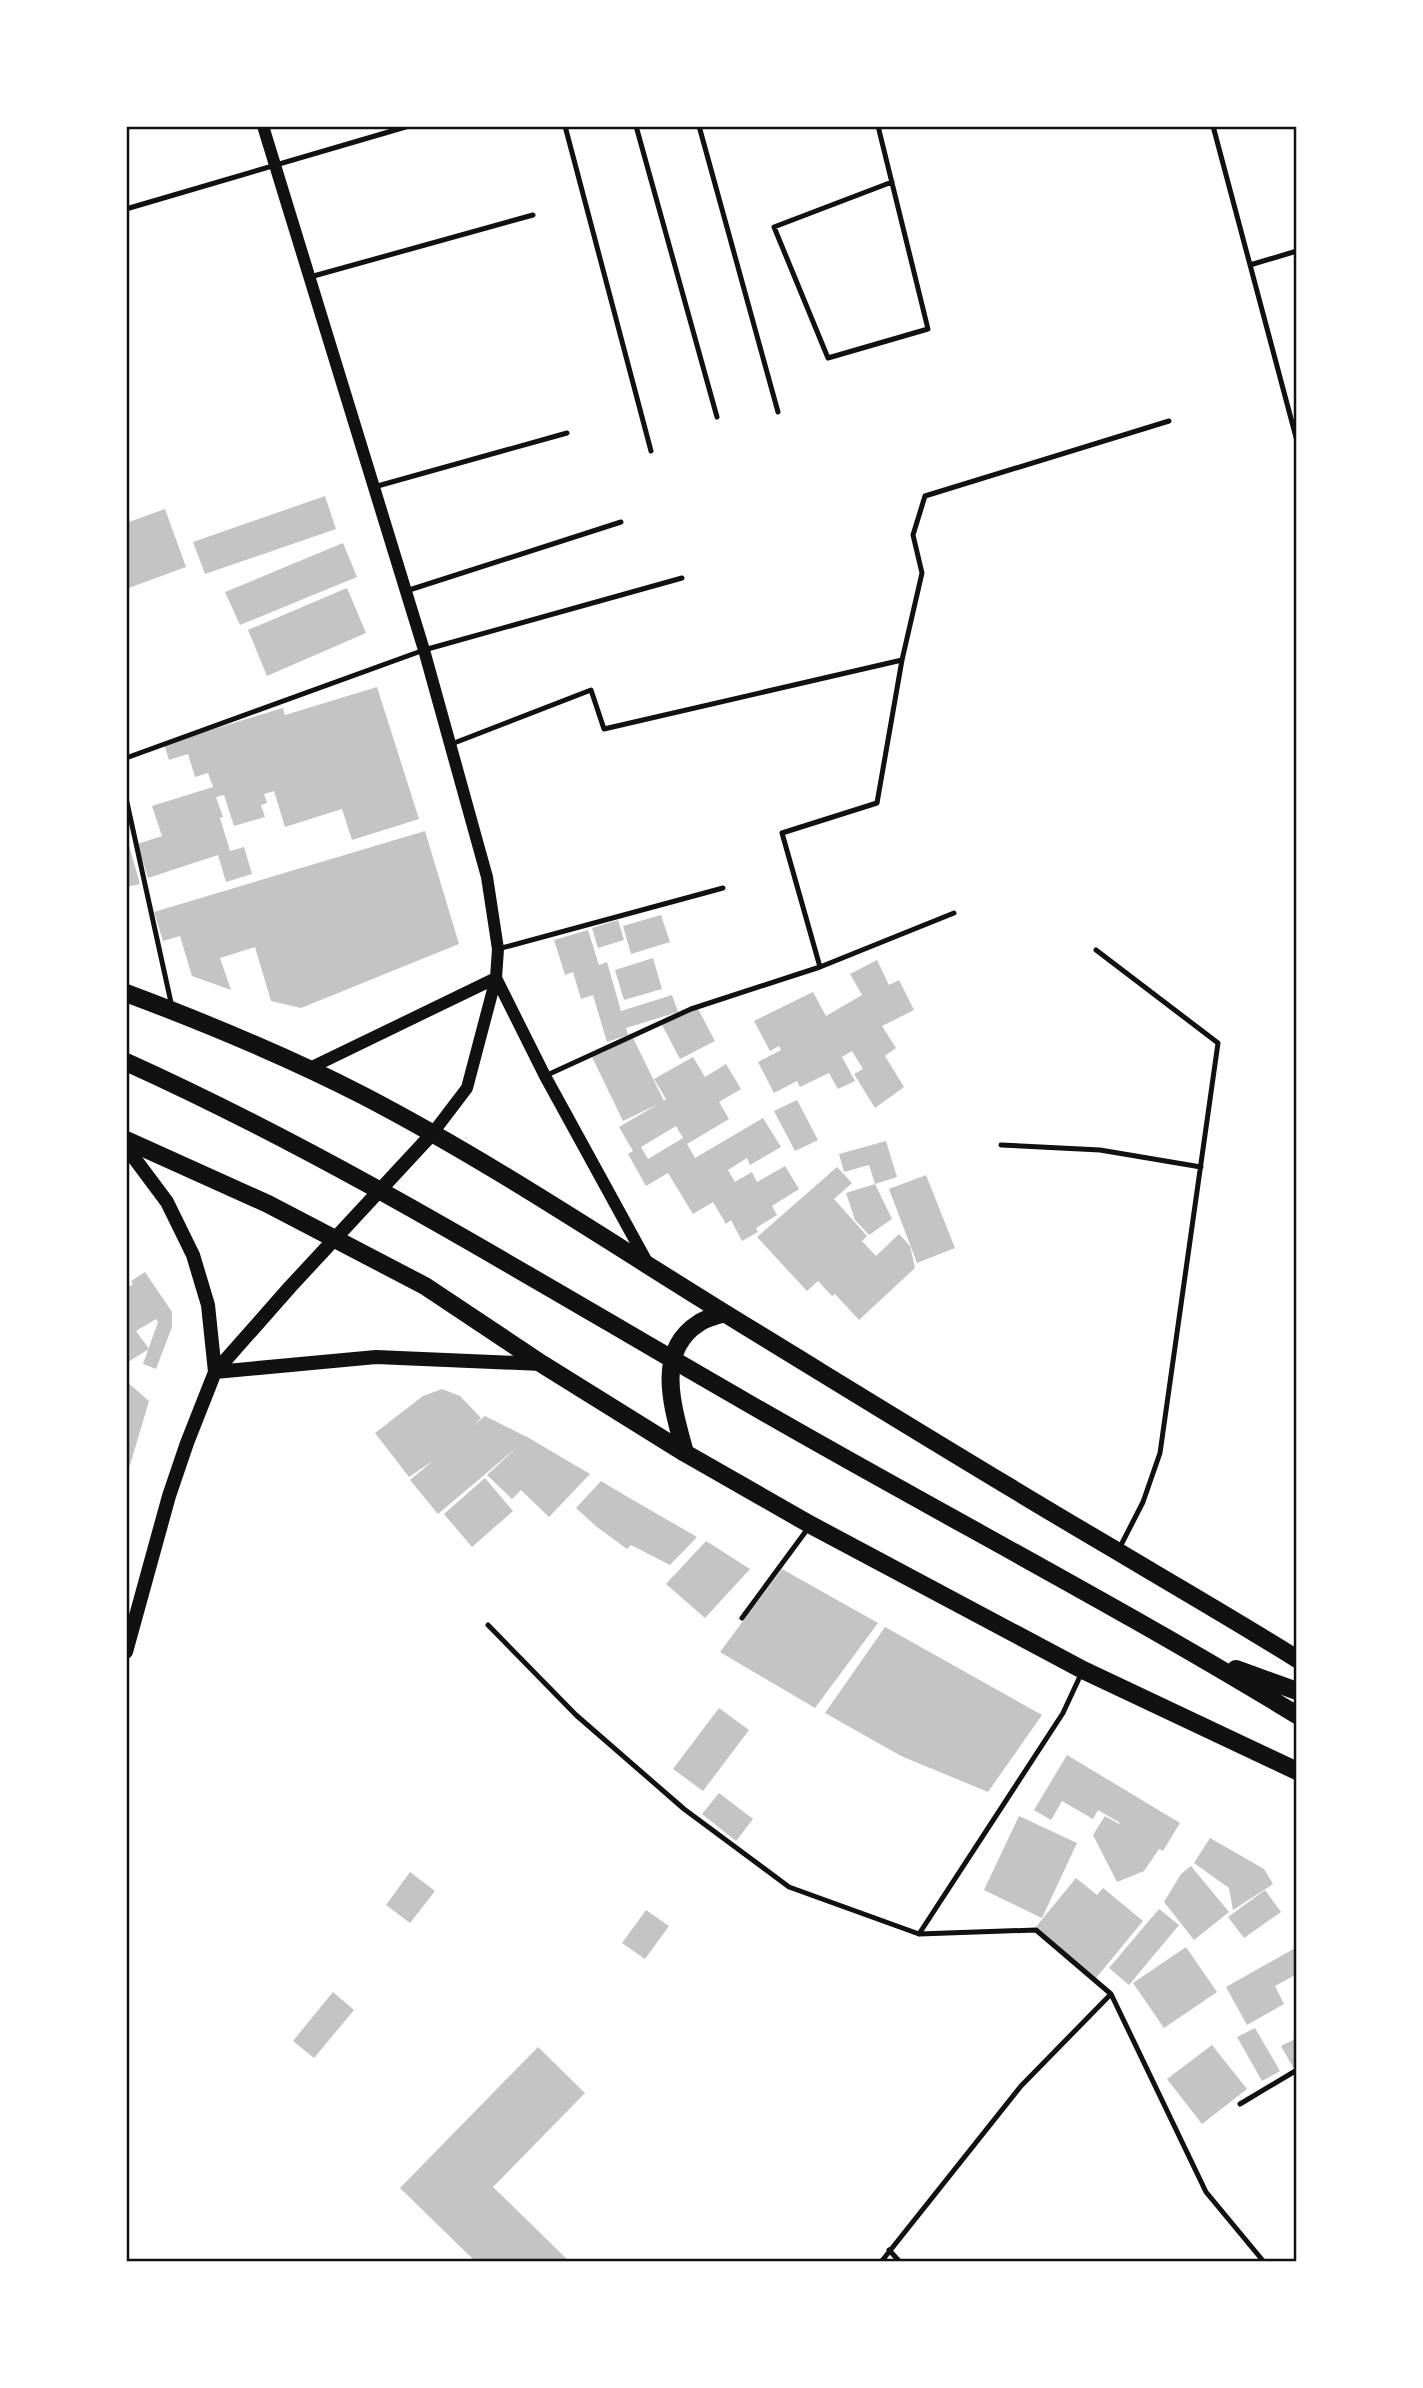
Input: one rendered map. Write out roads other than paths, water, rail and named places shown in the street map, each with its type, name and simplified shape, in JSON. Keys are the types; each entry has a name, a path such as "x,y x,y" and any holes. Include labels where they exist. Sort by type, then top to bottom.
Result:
{"main road":[{"path":"126,993 173,1010 308,1069 364,1096 504,1175 724,1313 1118,1552 1236,1620 1297,1660"},
{"path":"126,1062 239,1117 372,1187 821,1446 1200,1656 1297,1715"},
{"path":"126,1652 170,1496 215,1372 432,1135"},
{"path":"126,1140 261,1201 425,1286 542,1364 685,1453 811,1525 1083,1670 1297,1771"},
{"path":"126,1147 167,1202 193,1255 208,1305 215,1372"},
{"path":"685,1453 670,1388 672,1360 680,1342 699,1323 724,1313"},
{"path":"215,1372 376,1357 542,1364"},
{"path":"1200,1656 1297,1691"}],"street":[{"path":"263,126 424,650 487,877 498,950 496,978 467,1088 432,1135"},
{"path":"308,1069 496,978"},
{"path":"496,978 545,1076 648,1266"}],"lane":[{"path":"126,209 408,126"},
{"path":"565,126 651,451"},
{"path":"636,126 717,417"},
{"path":"699,126 778,412"},
{"path":"878,126 892,182 928,329 828,358 774,227 892,182"},
{"path":"1213,126 1295,421 1297,441"},
{"path":"310,277 533,215"},
{"path":"1250,265 1297,251"},
{"path":"820,967 782,832 877,803 902,660 922,573 913,535 925,496 1169,421"},
{"path":"374,487 567,433"},
{"path":"405,591 621,522"},
{"path":"126,758 424,650 682,578"},
{"path":"449,745 591,690 604,729 902,660"},
{"path":"126,798 173,1010"},
{"path":"498,950 723,888"},
{"path":"545,1076 691,1009 820,967 954,913"},
{"path":"1096,950 1218,1043 1160,1453 1143,1502 1118,1552"},
{"path":"1001,1145 1100,1150 1200,1167"},
{"path":"742,1618 811,1525"},
{"path":"488,1625 576,1715 615,1749 684,1809 789,1887 919,1934 1036,1930 1111,1994 1206,2192 1264,2262"},
{"path":"919,1934 1063,1713 1083,1670"},
{"path":"881,2262 1021,2086 1111,1994"},
{"path":"1240,2105 1297,2070"},
{"path":"889,2250 900,2262"}]}
